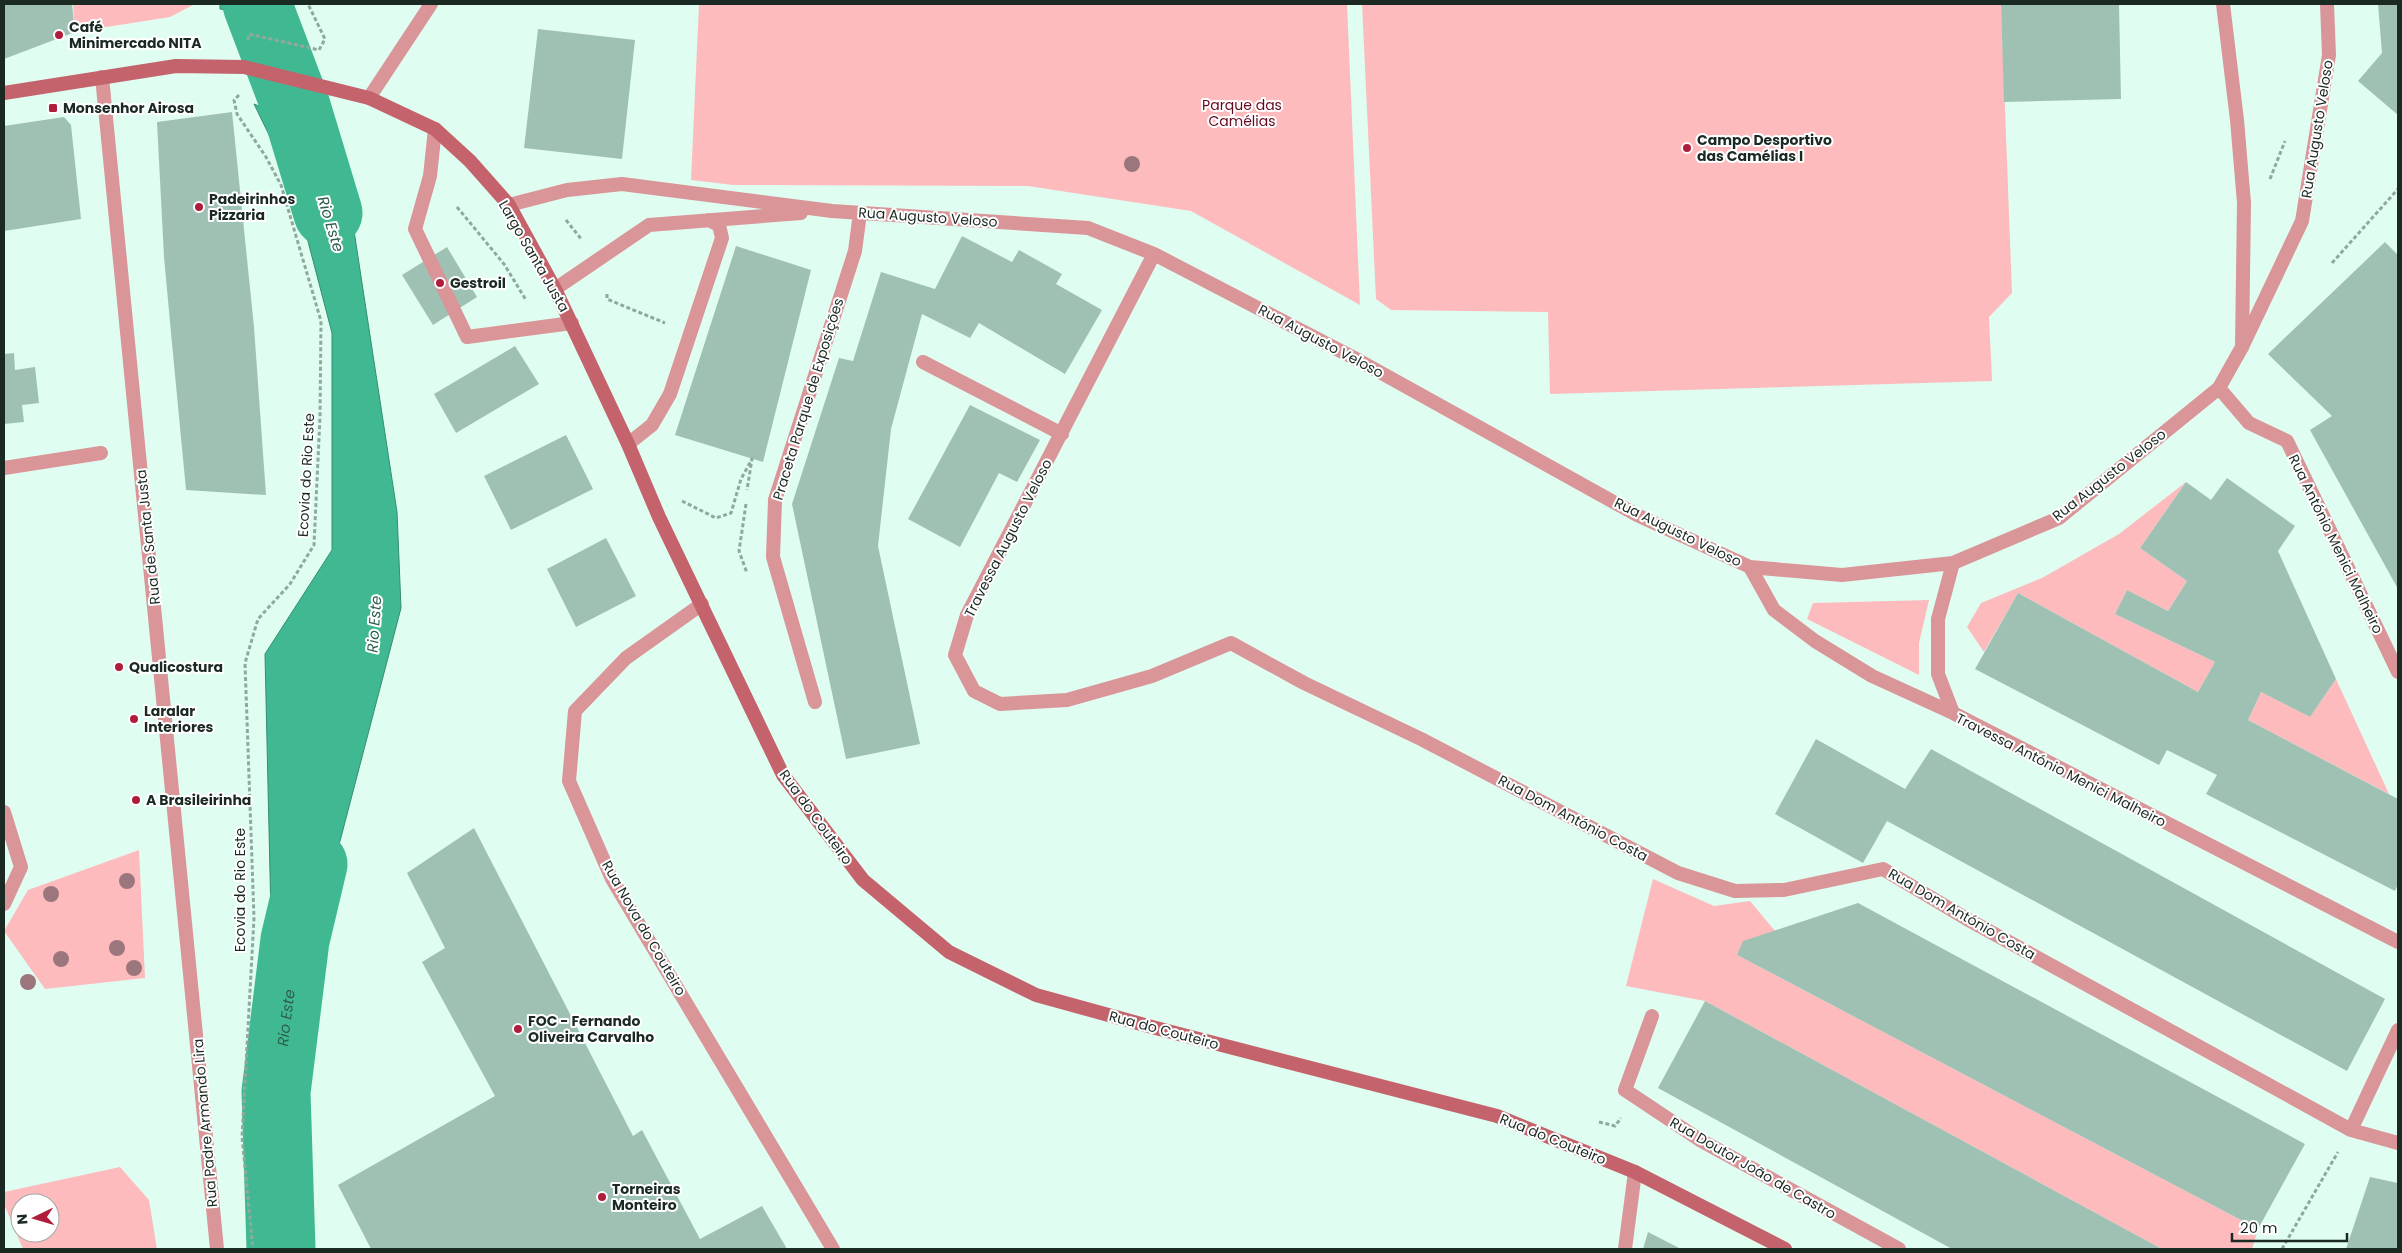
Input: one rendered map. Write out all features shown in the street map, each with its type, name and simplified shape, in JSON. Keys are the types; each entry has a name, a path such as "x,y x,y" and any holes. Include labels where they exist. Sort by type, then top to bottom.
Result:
{"main road":[{"name":"Largo Santa Justa","path":"4,93 176,66 235,66 369,98 435,129 470,161 509,205 572,323 628,444 659,517 702,604"},
{"name":"Rua do Couteiro","path":"702,604 783,775 863,880 949,952 1036,995 1152,1027 1497,1116 1635,1172 1785,1249"}],"street":[{"path":"369,98 431,4"},
{"path":"2223,4 2237,120 2244,203 2242,347"},
{"name":"Rua Augusto Veloso","path":"509,205 567,190 622,184 832,211 1088,228 1154,254 1358,360 1637,515 1750,567 1842,575 1953,563 2059,518 2219,388 2242,347 2302,221 2330,55 2327,4"},
{"name":"Rua de Santa Justa","path":"102,77 193,997"},
{"path":"435,129 430,176 415,230 468,336 572,323"},
{"name":"Rua Augusto Veloso","path":"555,289 648,225 832,211"},
{"name":"Praceta Parque de Exposições","path":"815,702 773,557 775,500 855,251 860,213"},
{"path":"628,444 652,425 670,394 688,333 722,238 719,225 708,220"},
{"name":"Travessa Augusto Veloso","path":"1154,254 967,616 955,655 974,691 1000,704 1067,700 1152,676 1231,643"},
{"path":"923,362 1062,434"},
{"name":"Rua António Menici Malheiro","path":"2219,388 2249,423 2287,441 2398,672"},
{"path":"4,468 101,453"},
{"path":"1953,563 1938,619 1938,674 1953,713"},
{"name":"Travessa António Menici Malheiro","path":"1750,567 1774,610 1816,641 1872,676 1953,713 2398,942"},
{"name":"Rua Nova do Couteiro","path":"702,604 626,658 575,711 570,781 612,879 833,1249"},
{"name":"Rua Dom António Costa","path":"1231,643 1304,683 1422,739 1678,873 1735,891 1784,890 1883,869 1967,919 2351,1130 2398,1143"},
{"path":"4,812 21,867 4,904"},
{"name":"Rua Padre Armando Lira","path":"193,997 217,1249"},
{"name":"Rua Doutor João de Castro","path":"1652,1016 1625,1090 1700,1140 1899,1249"},
{"path":"2351,1130 2398,1030"},
{"path":"1626,1249 1635,1172"}],"path":[{"path":"249,34 319,50 325,39 308,4"},
{"name":"Ecovia do Rio Este","path":"241,92 234,100 237,114 266,157 281,184 321,320 320,418 314,544 290,584 258,620 245,663 254,918 242,1137 253,1249"},
{"path":"2332,264 2398,188"},
{"path":"457,206 504,264 526,300"},
{"path":"566,220 582,240"},
{"path":"607,294 606,299 688,333"},
{"path":"679,499 716,518 730,513 741,479"},
{"path":"2282,1249 2351,1130"}],"green space":[{"path":"73,4 195,4 170,17 75,32"},
{"name":"Parque das Camélias","path":"699,4 1347,4 1360,305 1191,211 1028,186 733,185 691,180"},
{"name":"Campo Desportivo das Camélias I","path":"1362,4 2001,4 2012,293 1989,317 1992,381 1550,394 1548,312 1391,310 1376,299"},
{"path":"2186,482 2140,548 2187,581 2168,611 2127,590 2115,614 2215,662 2198,692 2018,593 1984,652 1967,627 1981,603 2042,578 2119,534"},
{"path":"1929,600 1919,643 1919,675 1807,619 1813,603"},
{"path":"2336,679 2389,794 2248,720 2261,692 2310,717"},
{"path":"139,850 145,978 45,989 4,931 28,890"},
{"path":"1653,879 1714,906 1750,901 1775,931 1744,941 1737,955 2258,1229 2252,1249 2162,1249 1705,1001 1626,986"},
{"path":"120,1167 149,1200 157,1249 23,1249 20,1243 60,1243 60,1193 10,1193 10,1218 4,1204 4,1192"}],"water":[{"path":"220,4 290,4 297,23 220,9"},
{"path":"254,104 340,139 397,512 401,608 311,952 272,961 265,654 332,550 332,333 293,184"},
{"path":"268,1020 301,1023 304,1249 258,1249 243,1119 255,1027"}],"building":[{"path":"4,4 72,4 75,32 4,59"},
{"path":"2001,4 2119,4 2121,99 2004,102"},
{"path":"2378,4 2398,4 2398,115 2358,81 2382,53"},
{"path":"538,29 635,40 622,159 524,148"},
{"path":"232,112 254,327 266,495 186,490 164,257 157,122"},
{"path":"64,117 71,125 81,219 4,231 4,126"},
{"path":"962,236 1012,262 1019,250 1062,274 1056,284 1102,310 1065,374 979,323 970,338 922,314 891,429 878,546 920,744 846,759 792,504 839,358 853,361 881,272 935,289"},
{"path":"2385,242 2398,255 2398,589 2310,430 2332,416 2268,354"},
{"path":"736,246 811,270 763,462 675,435"},
{"path":"447,247 477,297 433,325 402,275"},
{"path":"515,346 539,384 456,433 434,394"},
{"path":"14,353 15,370 35,367 39,403 22,405 24,422 4,424 4,354"},
{"path":"970,405 1040,440 1017,482 999,473 960,547 908,519"},
{"path":"566,435 593,489 511,530 484,476"},
{"path":"2227,478 2295,526 2278,551 2336,679 2310,717 2261,692 2248,720 2398,799 2398,884 2395,891 2206,794 2217,775 2167,750 2159,765 1975,669 2018,593 2198,692 2215,662 2115,614 2127,590 2168,611 2187,581 2140,548 2186,482 2211,500"},
{"path":"606,538 636,596 576,627 547,569"},
{"path":"1816,739 1905,789 1931,749 2385,999 2347,1071 1887,821 1863,863 1775,814"},
{"name":"FOC - Fernando Oliveira Carvalho","path":"474,828 633,1136 642,1130 700,1239 762,1206 787,1249 371,1249 338,1185 495,1096 422,962 445,948 407,873"},
{"path":"1858,903 2305,1144 2258,1229 1737,955 1743,941"},
{"path":"1705,1001 2162,1249 1952,1249 1658,1088"},
{"path":"2370,1177 2398,1183 2398,1249 2346,1249"},
{"path":"1648,1232 1681,1249 1643,1249"}],"waterway":[{"name":"Rio Este","path":"257,4 296,107 328,213"},
{"name":"Rio Este","path":"281,1249 276,1092 295,940 313,864"}],"place":[{"name":"Café Minimercado NITA","path":"59,35"},
{"name":"Monsenhor Airosa","path":"53,108"},
{"name":"Campo Desportivo das Camélias I","path":"1687,148"},
{"name":"Padeirinhos Pizzaria","path":"199,207"},
{"name":"Gestroil","path":"440,283"},
{"name":"Qualicostura","path":"119,667"},
{"name":"Laralar Interiores","path":"134,719"},
{"name":"A Brasileirinha","path":"136,800"},
{"name":"FOC - Fernando Oliveira Carvalho","path":"518,1029"},
{"name":"Torneiras Monteiro","path":"602,1197"}]}
